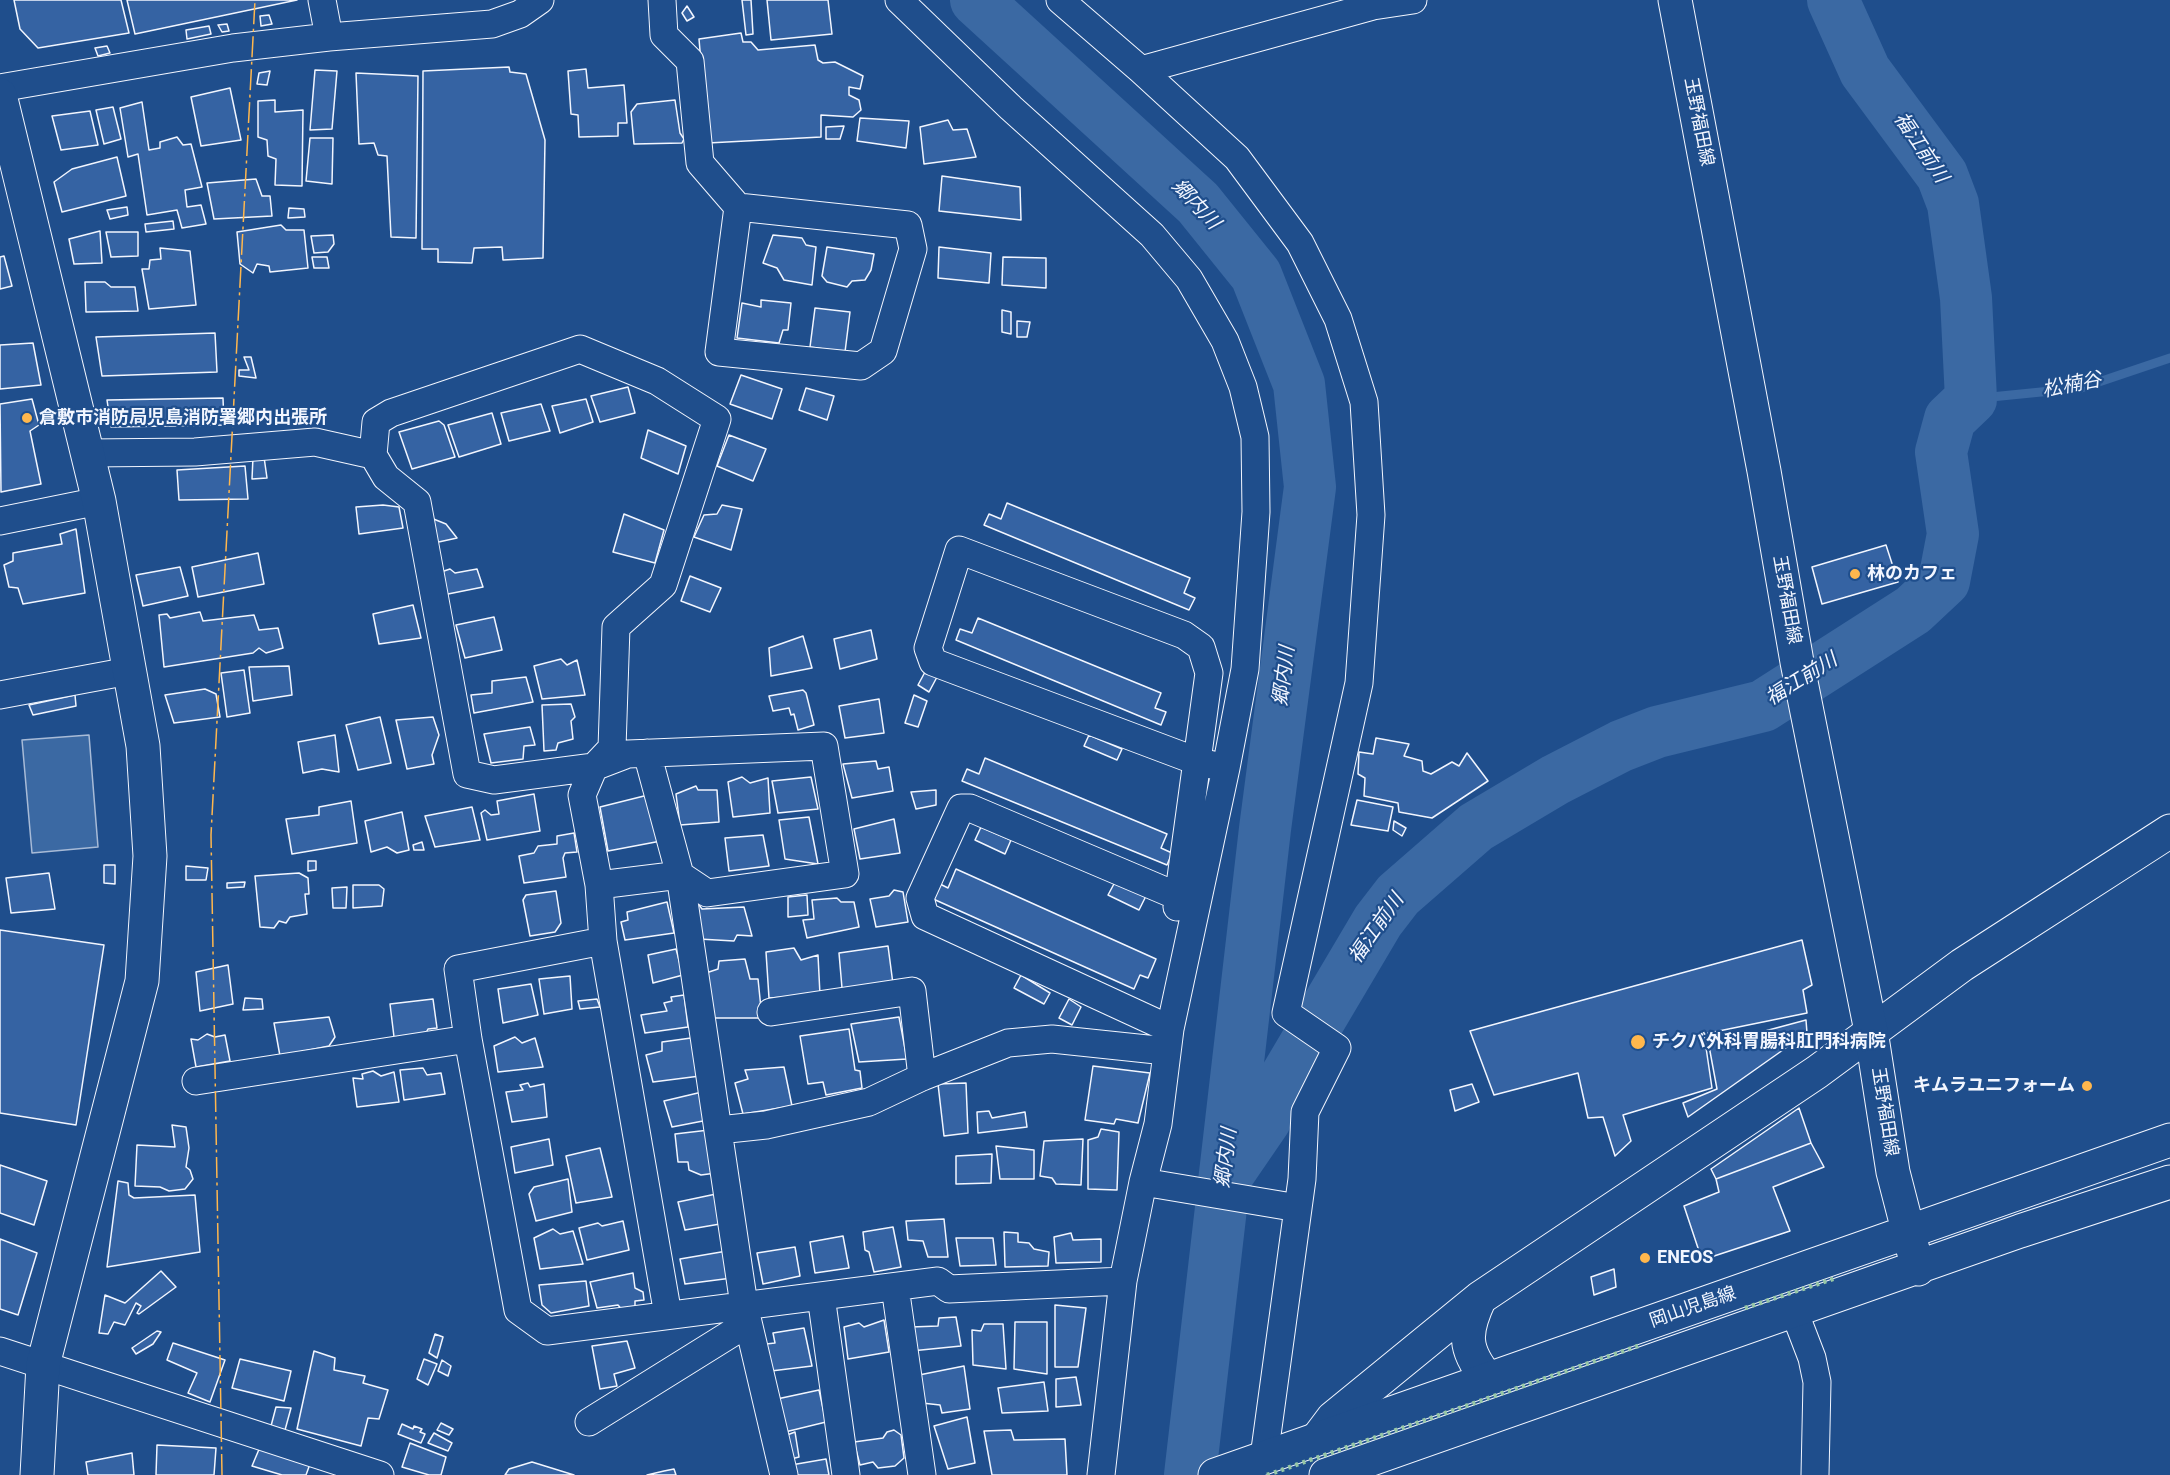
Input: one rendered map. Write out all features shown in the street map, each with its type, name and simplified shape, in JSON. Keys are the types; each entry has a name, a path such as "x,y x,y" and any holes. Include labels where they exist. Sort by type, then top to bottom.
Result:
{"main road":[{"name":"玉野福田線","path":"1675,0 1762,459 1797,662 1871,1031 1893,1172 1918,1269"},
{"path":"0,95 99,501 143,746 150,856 142,981 43,1365 37,1475"},
{"path":"1318,1438 1333,1418 1480,1298 1817,1072 1962,965 2170,831"},
{"name":"岡山児島線","path":"1215,1475 2170,1140"},
{"name":"岡山児島線","path":"1326,1475 1691,1346 2170,1182"},
{"path":"1480,1298 1471,1317 1467,1335 1469,1352 1487,1378"},
{"path":"1686,1310 1691,1346"}],"street":[{"path":"322,0 328,37"},
{"path":"0,88 232,48 328,37 492,24 520,14 540,0"},
{"path":"662,0 664,35 690,62 700,163 738,207 908,225 913,249 883,351 861,366 719,352 738,207"},
{"path":"899,0 1011,108 1152,235 1189,279 1225,341 1243,387 1255,437 1256,512 1245,669 1226,768 1187,900"},
{"path":"1060,0 1237,158 1300,243 1338,319 1364,402 1371,515 1359,682 1286,1013 1337,1048 1305,1112 1257,1459"},
{"path":"1141,70 1373,3 1413,0"},
{"path":"599,885 680,875 707,893 845,874 824,746 628,754 594,767 494,780 467,774 417,502 386,477 373,455 376,422 391,412 580,349 657,381 717,418 663,585 616,627 612,748 594,767 582,795 599,885 603,941 668,1315"},
{"path":"87,453 195,452 315,442 373,455"},
{"path":"0,521 99,501"},
{"path":"1101,1475 1123,1281 1151,1183 1158,1124 1163,1034 1187,900 1199,762 1209,673 1201,647 1184,635 959,550 928,648 933,662 1199,762 1226,768"},
{"path":"0,696 129,670"},
{"path":"647,753 680,875 746,1314 784,1475"},
{"path":"1163,1034 926,916 920,898 961,808 970,808 1187,900"},
{"path":"603,941 458,969 468,1039 518,1310 547,1331 668,1315 746,1314 820,1296 938,1281 949,1289 1123,1281"},
{"path":"771,1012 912,991 922,1077"},
{"path":"719,1130 766,1125 869,1102 922,1077 1008,1043 1163,1034"},
{"path":"196,1082 468,1039"},
{"path":"1151,1183 1293,1207"},
{"path":"895,1287 922,1475"},
{"path":"820,1296 846,1475"},
{"path":"1794,1311 1812,1358 1817,1382 1815,1475"},
{"path":"589,1422 746,1314"},
{"path":"0,1351 380,1475"}],"water":[{"path":"89,735 98,847 32,853 22,740"}],"building":[{"path":"14,0 121,0 129,33 38,48 20,29"},
{"path":"127,0 297,0 135,34"},
{"path":"742,0 751,0 753,34 746,35"},
{"path":"767,0 828,0 832,34 771,40"},
{"path":"687,6 694,17 687,21 682,13"},
{"path":"269,15 272,24 261,26 260,16"},
{"path":"227,24 229,31 222,32 218,25"},
{"path":"209,26 211,34 187,39 186,30"},
{"path":"741,33 743,42 751,42 758,50 815,45 818,60 823,63 835,62 863,76 860,89 849,87 849,95 859,100 861,110 853,117 821,115 821,137 708,143 699,39"},
{"path":"107,46 110,53 98,56 95,48"},
{"path":"509,67 510,72 526,74 545,140 543,258 503,260 502,247 474,248 472,263 438,262 438,249 422,249 423,71"},
{"path":"586,69 588,88 624,85 627,123 618,123 618,136 579,137 578,115 571,114 568,71"},
{"path":"315,70 337,71 332,129 310,130"},
{"path":"270,71 267,85 257,84 259,73"},
{"path":"356,73 418,76 416,238 391,237 387,156 378,155 374,143 359,144"},
{"path":"230,88 241,140 201,146 191,97"},
{"path":"275,100 275,112 303,110 302,186 275,185 276,159 268,156 267,140 258,137 258,101"},
{"path":"675,100 680,133 684,139 682,143 634,144 631,112 637,104"},
{"path":"142,102 149,150 160,148 160,142 177,137 183,145 191,144 202,187 185,190 187,207 201,205 206,224 182,228 177,210 147,215 138,154 128,157 120,108"},
{"path":"113,107 121,139 104,144 96,110"},
{"path":"90,111 98,145 61,150 52,116"},
{"path":"860,118 909,121 906,148 857,141"},
{"path":"948,120 953,130 967,129 976,157 924,164 920,127"},
{"path":"844,126 840,139 826,139 826,127"},
{"path":"310,138 333,138 332,184 306,181"},
{"path":"117,157 126,196 62,212 54,182 72,169"},
{"path":"942,176 1020,187 1021,220 939,211"},
{"path":"256,179 262,196 270,196 272,216 214,219 207,183"},
{"path":"127,207 128,215 110,219 107,210"},
{"path":"289,208 304,209 305,217 288,218"},
{"path":"173,221 174,229 146,232 145,224"},
{"path":"281,225 286,230 304,230 308,268 270,272 269,266 257,264 253,273 240,264 237,232"},
{"path":"100,231 102,263 74,264 69,239"},
{"path":"106,232 138,232 138,256 111,257"},
{"path":"333,235 334,244 328,252 314,253 311,236"},
{"path":"773,235 802,238 806,245 816,247 812,285 784,280 777,268 763,263"},
{"path":"827,247 874,254 871,270 865,280 852,281 847,287 827,282 822,276"},
{"path":"939,247 991,253 989,283 938,278"},
{"path":"160,248 190,251 196,305 149,309 142,269 149,269 150,260 161,259"},
{"path":"4,256 12,286 0,289 0,257"},
{"path":"312,257 327,257 329,268 314,268"},
{"path":"1003,257 1046,258 1046,288 1002,285"},
{"path":"85,282 105,282 111,287 135,287 138,311 86,312"},
{"path":"761,300 791,303 788,330 783,330 779,343 737,338 742,303 761,307"},
{"path":"815,308 850,312 845,352 810,347"},
{"path":"1002,310 1011,312 1011,334 1002,332"},
{"path":"1017,321 1030,322 1027,337 1017,337"},
{"path":"215,333 217,372 102,376 96,337"},
{"path":"33,343 41,385 0,389 0,345"},
{"path":"244,357 251,357 256,378 239,376 239,370 249,370"},
{"path":"741,375 782,389 772,419 730,404"},
{"path":"628,387 635,413 600,422 591,396"},
{"path":"806,388 834,396 827,420 799,410"},
{"path":"223,398 224,425 111,427 107,400"},
{"path":"32,399 39,425 30,431 41,484 1,492 0,404"},
{"path":"586,399 593,422 560,433 552,406"},
{"path":"541,404 550,431 509,441 501,413"},
{"path":"492,413 501,444 459,457 448,425"},
{"path":"439,421 444,425 455,457 412,469 399,432"},
{"path":"648,430 686,446 678,474 641,458"},
{"path":"729,435 766,449 753,481 717,466"},
{"path":"253,457 264,457 267,478 252,479"},
{"path":"245,466 248,499 179,500 177,470"},
{"path":"1007,503 1190,578 1184,593 1195,598 1189,610 984,525 989,514 1001,519"},
{"path":"383,505 399,507 403,528 359,534 356,507"},
{"path":"722,505 742,509 731,550 694,537 704,515 717,514"},
{"path":"624,514 664,530 655,563 613,552"},
{"path":"431,518 446,524 457,538 434,543"},
{"path":"76,529 85,593 23,604 18,588 9,587 4,565 13,561 13,553 62,544 60,534"},
{"name":"林のカフェ","path":"1886,545 1898,582 1822,604 1812,567"},
{"path":"258,553 264,584 198,597 192,567"},
{"path":"180,567 188,596 143,606 136,575"},
{"path":"450,569 455,573 477,569 483,587 443,595 438,573"},
{"path":"690,576 721,588 710,612 681,601"},
{"path":"413,605 421,638 379,644 373,614"},
{"path":"200,612 203,621 254,615 259,630 278,628 283,648 266,653 259,648 253,653 164,667 159,615 167,614 170,618"},
{"path":"494,617 502,650 465,658 456,625"},
{"path":"978,618 1161,693 1155,708 1166,712 1161,725 956,640 960,629 972,633"},
{"path":"871,630 877,659 840,669 834,639"},
{"path":"803,636 812,668 771,676 769,648"},
{"path":"561,659 567,665 577,660 585,695 542,699 534,666"},
{"path":"289,666 292,695 253,701 249,667"},
{"path":"244,670 250,713 227,717 221,673"},
{"path":"925,672 937,677 929,692 918,685"},
{"path":"526,677 533,702 474,713 471,695 492,693 492,681"},
{"path":"205,689 216,694 220,717 174,723 165,695"},
{"path":"803,690 806,693 814,725 798,730 794,714 791,715 789,708 773,711 769,696"},
{"path":"75,695 76,706 33,715 29,705"},
{"path":"914,695 927,701 918,727 905,723"},
{"path":"879,699 884,733 845,738 839,706"},
{"path":"571,704 575,717 571,721 573,739 558,743 556,750 544,751 542,705"},
{"path":"380,717 391,763 358,770 346,725"},
{"path":"433,717 439,735 432,755 434,764 407,769 396,720"},
{"path":"530,727 535,745 524,746 523,759 491,763 484,734"},
{"path":"335,735 339,772 322,769 303,773 298,742"},
{"path":"1089,735 1122,749 1117,760 1084,746"},
{"path":"1376,738 1409,744 1404,756 1422,761 1423,771 1431,774 1452,762 1459,766 1467,753 1488,781 1432,818 1399,812 1398,803 1364,796 1365,778 1358,774 1359,752 1373,754"},
{"path":"985,758 1167,834 1161,848 1172,853 1167,865 962,781 967,769 979,774"},
{"path":"876,761 878,769 889,767 893,791 852,798 843,764"},
{"path":"742,777 750,783 768,778 770,813 733,817 728,782"},
{"path":"811,777 818,809 778,813 772,781"},
{"path":"696,786 698,790 717,790 719,822 680,825 676,794"},
{"path":"936,790 936,805 916,809 911,792"},
{"path":"534,794 540,831 487,840 481,813 485,810 491,815 499,814 497,801"},
{"path":"652,794 661,841 608,851 600,807"},
{"path":"1357,800 1393,807 1388,831 1351,825"},
{"path":"351,801 357,843 292,854 286,819 319,815 319,807"},
{"path":"472,807 480,840 435,847 425,816"},
{"path":"402,812 409,850 397,853 387,847 371,852 365,821"},
{"path":"809,817 818,864 785,859 779,820"},
{"path":"894,819 900,853 860,859 854,829"},
{"path":"1394,821 1406,828 1402,836 1393,830"},
{"path":"981,827 1011,840 1005,854 975,840"},
{"path":"574,833 577,852 565,853 563,858 566,877 524,883 519,856 534,853 538,846 557,844 557,836"},
{"path":"763,835 769,866 729,871 725,838"},
{"path":"422,842 424,850 414,850 413,845"},
{"path":"308,861 316,861 316,870 308,871"},
{"path":"104,865 115,865 115,884 104,883"},
{"path":"186,866 208,868 206,880 186,880"},
{"path":"956,869 1156,959 1148,978 1140,975 1134,989 931,898 938,883 948,888"},
{"path":"49,873 55,909 11,913 6,878"},
{"path":"299,873 308,878 309,894 305,894 307,914 290,917 286,923 279,921 274,928 260,927 255,876"},
{"path":"245,882 244,887 227,888 227,883"},
{"path":"1115,882 1146,896 1139,910 1108,895"},
{"path":"353,885 379,885 384,889 382,906 353,908"},
{"path":"347,887 346,908 333,908 332,888"},
{"path":"894,890 903,892 908,922 876,927 870,899 889,896"},
{"path":"556,891 561,923 555,932 530,936 523,900 526,895"},
{"path":"807,895 808,915 788,917 788,897"},
{"path":"837,898 841,902 854,902 859,927 807,938 803,920 814,919 812,900"},
{"path":"667,902 674,933 625,940 621,922 628,920 627,912"},
{"path":"697,902 702,909 744,907 752,936 737,935 734,941 699,939"},
{"path":"0,930 104,945 76,1125 0,1113"},
{"path":"1802,940 1812,985 1803,990 1807,1013 1704,1034 1712,1088 1623,1115 1631,1141 1615,1156 1603,1117 1588,1118 1578,1073 1494,1095 1470,1031"},
{"path":"888,946 893,984 842,988 839,953"},
{"path":"794,948 801,960 818,955 820,995 769,998 766,952"},
{"path":"676,949 683,975 653,983 648,955"},
{"path":"745,959 750,979 758,979 762,1018 710,1018 703,974 718,969 719,961"},
{"path":"228,965 233,1004 200,1011 196,972"},
{"path":"1021,975 1050,993 1044,1004 1014,988"},
{"path":"570,976 572,1009 544,1014 539,979"},
{"path":"531,984 538,1015 503,1023 498,989"},
{"path":"684,995 688,1027 645,1033 641,1015 667,1011 664,1003 672,1001 671,997"},
{"path":"245,998 262,999 263,1009 243,1010"},
{"path":"433,999 437,1028 428,1029 425,1035 394,1037 390,1004"},
{"path":"597,999 600,1007 580,1009 578,1001"},
{"path":"1069,999 1081,1007 1072,1025 1059,1018"},
{"path":"329,1017 335,1037 329,1046 280,1056 274,1023"},
{"path":"899,1017 907,1059 859,1062 851,1024"},
{"path":"1806,1020 1807,1033 1688,1117 1683,1103 1717,1089 1709,1046"},
{"path":"849,1029 855,1070 860,1071 862,1088 826,1095 823,1082 808,1084 800,1036"},
{"path":"207,1034 215,1037 225,1035 230,1061 196,1067 191,1039 198,1040"},
{"path":"515,1037 522,1043 535,1038 543,1067 498,1072 494,1046"},
{"path":"691,1038 700,1076 653,1082 646,1055 662,1051 662,1042"},
{"path":"1093,1066 1150,1073 1138,1123 1116,1119 1114,1124 1085,1120"},
{"path":"784,1067 792,1106 743,1114 735,1083 748,1079 745,1070"},
{"path":"423,1068 427,1075 441,1073 445,1094 404,1100 400,1070"},
{"path":"373,1071 381,1076 394,1072 399,1102 357,1107 353,1078 363,1079 362,1074"},
{"path":"528,1083 530,1087 544,1084 547,1117 512,1122 506,1092 523,1090 520,1085"},
{"path":"966,1083 968,1133 944,1136 938,1084"},
{"path":"1472,1084 1479,1102 1455,1111 1450,1090"},
{"path":"702,1092 708,1120 672,1127 664,1101"},
{"path":"1799,1108 1811,1143 1716,1179 1711,1169"},
{"path":"989,1111 992,1118 1025,1112 1027,1127 978,1133 977,1112"},
{"path":"172,1125 186,1127 189,1148 186,1167 190,1170 193,1179 185,1189 169,1191 160,1187 135,1186 137,1145 175,1147"},
{"path":"1101,1129 1119,1132 1117,1190 1088,1189 1088,1140 1098,1137"},
{"path":"709,1130 716,1173 701,1175 689,1170 688,1162 678,1162 675,1134"},
{"path":"549,1139 553,1165 515,1173 511,1147"},
{"path":"1083,1139 1081,1185 1056,1184 1052,1178 1040,1176 1044,1141"},
{"path":"1811,1143 1824,1167 1773,1187 1790,1231 1702,1260 1684,1206 1719,1192 1716,1179"},
{"path":"996,1146 1034,1150 1034,1179 1000,1179"},
{"path":"600,1148 612,1197 576,1203 566,1156"},
{"path":"992,1154 991,1183 956,1184 956,1156"},
{"path":"0,1165 47,1181 34,1225 0,1213"},
{"path":"568,1179 572,1212 536,1221 529,1194 534,1187"},
{"path":"118,1181 128,1183 129,1195 134,1198 195,1195 200,1252 107,1267"},
{"path":"716,1194 720,1224 685,1230 678,1202"},
{"path":"944,1219 948,1257 928,1257 923,1241 908,1240 906,1221"},
{"path":"623,1221 629,1250 587,1260 579,1228 598,1223 602,1226"},
{"path":"893,1227 901,1267 874,1272 869,1252 865,1250 863,1232"},
{"path":"553,1229 560,1234 573,1231 583,1264 540,1269 534,1238"},
{"path":"1004,1232 1018,1233 1018,1242 1029,1243 1034,1249 1049,1252 1048,1266 1005,1267"},
{"path":"1071,1233 1073,1240 1101,1239 1101,1262 1056,1263 1054,1237"},
{"path":"843,1236 849,1268 815,1273 810,1242"},
{"path":"956,1238 993,1238 996,1265 960,1266"},
{"path":"0,1239 37,1253 18,1315 0,1309"},
{"path":"795,1247 800,1276 763,1284 757,1253"},
{"path":"727,1251 732,1278 685,1284 680,1259"},
{"path":"1614,1269 1616,1287 1594,1295 1591,1277"},
{"path":"161,1271 176,1287 139,1314 137,1313 141,1306 136,1303 125,1325 114,1322 108,1334 99,1333 105,1295 125,1303"},
{"path":"633,1273 635,1288 643,1292 644,1300 635,1301 635,1308 623,1311 618,1305 597,1308 590,1282"},
{"path":"586,1281 589,1306 551,1313 542,1305 539,1285"},
{"path":"1055,1305 1086,1308 1078,1367 1055,1367"},
{"path":"956,1317 961,1346 911,1351 911,1327 938,1326 939,1318"},
{"path":"884,1320 889,1352 848,1359 844,1327 859,1323 864,1327"},
{"path":"1015,1322 1047,1322 1047,1374 1014,1369"},
{"path":"984,1324 1003,1324 1006,1369 973,1365 972,1330 981,1331"},
{"path":"804,1328 812,1366 771,1371 766,1344 775,1343 773,1333"},
{"path":"157,1331 161,1332 153,1344 136,1354 132,1348"},
{"path":"435,1334 443,1337 437,1358 429,1353"},
{"path":"627,1341 635,1368 614,1374 617,1386 600,1389 592,1346"},
{"path":"173,1343 225,1360 210,1402 188,1393 197,1373 167,1360"},
{"path":"314,1351 335,1358 334,1370 365,1376 363,1383 388,1390 379,1419 368,1418 361,1446 297,1429"},
{"path":"240,1359 291,1371 284,1401 232,1388"},
{"path":"424,1359 437,1364 428,1385 417,1379"},
{"path":"442,1360 451,1366 448,1376 438,1371"},
{"path":"964,1366 970,1409 942,1413 940,1405 922,1403 919,1375"},
{"path":"1076,1377 1081,1405 1056,1407 1056,1379"},
{"path":"1044,1382 1048,1411 1002,1413 998,1388"},
{"path":"819,1390 826,1422 785,1432 777,1399"},
{"path":"276,1407 291,1408 285,1430 271,1426"},
{"path":"967,1417 975,1463 948,1469 934,1426"},
{"path":"441,1423 453,1429 449,1435 437,1430"},
{"path":"402,1424 413,1429 414,1426 422,1429 420,1432 425,1434 421,1443 398,1434"},
{"path":"894,1430 901,1435 904,1458 895,1466 878,1468 873,1462 860,1465 854,1442 883,1438 887,1432"},
{"path":"1011,1430 1014,1440 1065,1439 1067,1475 992,1475 984,1431"},
{"path":"795,1432 799,1457 791,1459 787,1435"},
{"path":"434,1433 452,1443 448,1451 428,1443"},
{"path":"410,1443 446,1457 441,1475 429,1475 402,1467"},
{"path":"157,1445 216,1448 214,1475 156,1475"},
{"path":"260,1447 310,1464 306,1475 282,1475 252,1466"},
{"path":"132,1453 134,1475 88,1475 86,1462"},
{"path":"826,1459 829,1475 794,1475 791,1465"},
{"path":"532,1462 574,1475 505,1475 509,1469"},
{"path":"674,1469 676,1475 647,1475 664,1471"}],"waterway":[{"name":"郷内川","path":"976,0 1198,203 1256,275 1299,384 1310,487 1265,829 1190,1475"},
{"name":"福江前川","path":"1228,1174 1265,1120 1275,1095 1378,921 1398,895 1476,827 1555,780 1621,746 1657,732 1763,706 1913,610 1944,581 1953,534 1941,452 1950,419 1971,399 1966,298 1953,204 1942,175 1865,71 1833,0"},
{"name":"松楠谷","path":"1971,399 2081,388 2170,358"}],"hedge":[{"path":"1745,1308 1836,1278"},
{"path":"1267,1475 1638,1346"}],"power":[{"path":"222,1475 211,835 255,0"}],"place":[{"name":"倉敷市消防局児島消防署郷内出張所","path":"27,418"},
{"name":"林のカフェ","path":"1855,574"},
{"name":"チクバ外科胃腸科肛門科病院","path":"1638,1042"},
{"name":"キムラユニフォーム","path":"2087,1086"},
{"name":"ENEOS","path":"1645,1258"}]}
